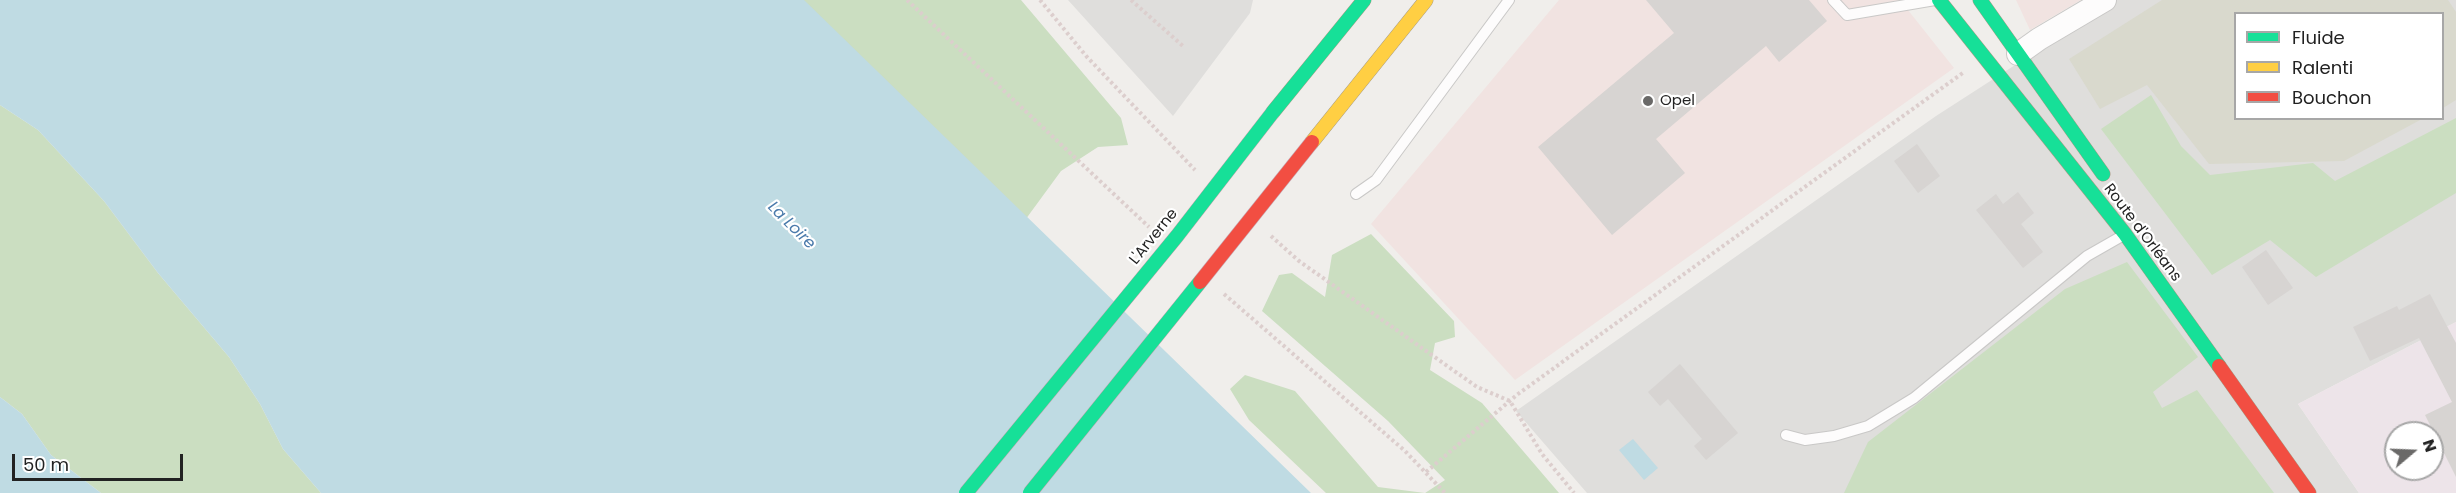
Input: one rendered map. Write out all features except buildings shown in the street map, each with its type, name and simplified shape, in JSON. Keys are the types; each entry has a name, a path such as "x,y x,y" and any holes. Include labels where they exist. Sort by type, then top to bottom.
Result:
{"main road":[{"name":"L'Arverne","path":"966,493 1177,236 1364,0"},
{"path":"1030,493 1426,0"},
{"name":"Route d'Orléans","path":"1938,0 2125,234 2309,493"},
{"name":"Route d'Orléans","path":"1980,0 2108,181"}],"street":[{"path":"2018,54 2105,0"}],"lane":[{"path":"1356,194 1376,180 1509,0"},
{"path":"1833,0 1847,15 1938,0"},
{"path":"1786,435 1805,440 1868,426 1914,398 2087,256 2125,234"}],"path":[{"path":"1040,0 1087,57 1197,171"},
{"path":"1131,0 1184,47"},
{"path":"1426,472 1510,401 1969,69"},
{"path":"1265,231 1299,261 1477,387 1510,401 1542,454 1574,493"}],"shaded area":[{"path":"1068,0 1253,0 1250,13 1173,116"},
{"path":"1559,0 1900,0 1954,68 1515,380 1371,224"},
{"path":"2016,0 2081,0 2030,30"},
{"path":"2116,0 2456,0 2456,322 2298,404 2359,493 1587,493 1516,411 1936,116"},
{"path":"2162,0 2448,0 2456,12 2456,100 2444,107 2444,12 2234,12 2234,120 2420,120 2344,161 2209,164 2147,85 2100,109 2069,59"},
{"path":"2456,322 2456,493 2359,493 2298,404"}],"green space":[{"path":"780,0 1021,0 1121,118 1128,145 1098,147 1061,171 1020,227"},
{"path":"2151,95 2181,146 2210,175 2313,163 2335,181 2456,118 2456,193 2316,277 2270,240 2212,275 2101,129"},
{"path":"0,105 38,130 104,201 158,273 229,357 260,404 283,449 321,493 101,493 51,455 22,414 0,397"},
{"path":"1371,234 1454,321 1455,337 1435,343 1430,370 1482,403 1559,493 1425,493 1445,480 1388,421 1262,311 1279,275 1292,273 1325,297 1332,255"},
{"path":"2127,262 2198,357 2153,392 2162,408 2197,390 2274,493 1844,493 1868,442 2065,289"},
{"path":"1245,375 1295,391 1378,487 1425,493 1326,493 1249,420 1230,389"}],"water":[{"name":"La Loire","path":"0,0 804,0 1311,493 321,493 283,449 260,404 229,357 158,273 104,201 38,130 0,105"},
{"path":"0,397 22,414 51,455 101,493 0,493"},
{"path":"1633,439 1658,468 1644,480 1619,450"}],"traffic: fast":[{"path":"1273,112 1364,0"},
{"path":"1939,0 2125,234 2219,366"},
{"path":"1980,0 2103,174"},
{"path":"966,493 1177,236 1273,112"},
{"path":"1030,493 1200,282"}],"traffic: slow":[{"path":"1312,142 1426,0"}],"traffic: jam":[{"path":"1200,282 1312,142"},
{"path":"2219,366 2309,493"}],"place":[{"name":"Opel","path":"1648,101"}]}
